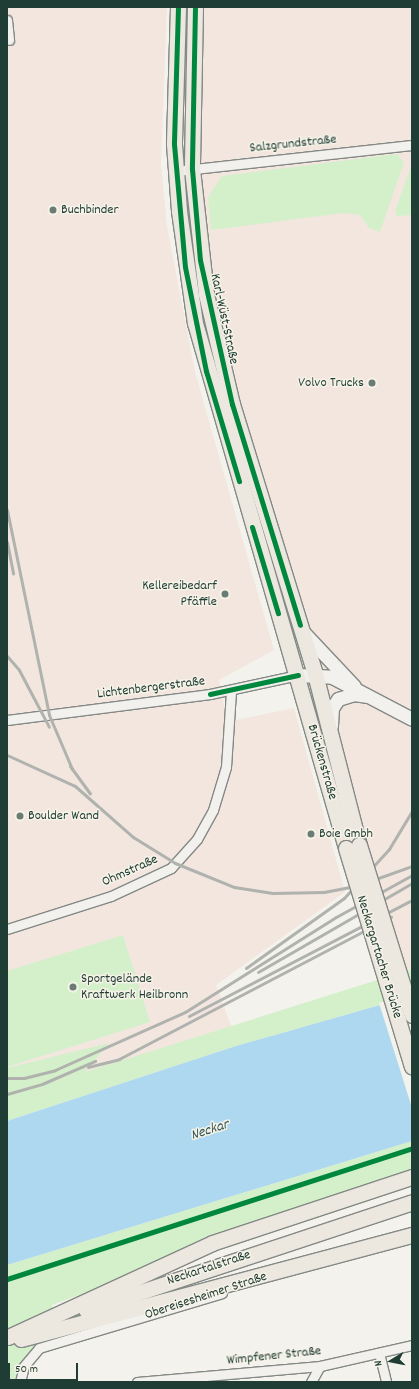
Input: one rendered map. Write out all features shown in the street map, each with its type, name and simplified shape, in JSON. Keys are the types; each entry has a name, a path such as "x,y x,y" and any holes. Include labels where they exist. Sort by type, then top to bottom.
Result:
{"main road":[{"name":"Karl-Wüst-Straße","path":"178,7 176,171 185,267 206,371 298,675"},
{"name":"Karl-Wüst-Straße","path":"195,7 192,169 197,242 217,350 315,674"},
{"path":"300,625 310,643 344,672 356,688"},
{"path":"298,675 315,674 332,677 356,688 412,719"},
{"name":"Brückenstraße","path":"315,674 331,736 353,846"},
{"name":"Brückenstraße","path":"298,675 353,846"},
{"path":"331,736 332,708 338,699 354,694 374,698"},
{"name":"Neckargartacher Brücke","path":"353,846 412,1015"},
{"name":"Neckargartacher Brücke","path":"353,846 412,1066"},
{"path":"7,1339 212,1243 412,1177"},
{"name":"Neckartalstraße","path":"7,1339 412,1202"},
{"path":"345,1251 412,1229"},
{"name":"Obereisesheimer Straße","path":"299,1264 412,1235"},
{"path":"7,1339 299,1264"}],"street":[{"path":"7,20 9,40"},
{"name":"Salzgrundstraße","path":"176,171 412,145"},
{"name":"Lichtenbergerstraße","path":"7,720 231,691 298,675"},
{"name":"Ohmstraße","path":"7,929 111,896 171,868 197,839 213,810 226,767 231,691"},
{"name":"Obereisesheimer Straße","path":"20,1382 24,1366 39,1348 231,1290 299,1264"},
{"name":"Wimpfener Straße","path":"137,1382 320,1366 412,1345"},
{"path":"379,1353 386,1382"},
{"path":"311,1382 320,1366"}],"shaded area":[{"path":"7,7 167,7 161,164 167,226 195,372 274,650 219,680 227,722 294,708 345,892 216,985 232,1028 7,1107"},
{"path":"189,7 412,7 412,969 404,971 216,376 195,276 185,194 184,85"}],"green space":[{"path":"397,154 404,162 380,232 369,228 360,215 343,213 211,230 208,197 222,176"},
{"path":"412,164 412,215 397,216 395,211"},
{"name":"Sportgelände Kraftwerk Heilbronn","path":"123,935 150,1022 7,1067 7,971"},
{"path":"412,969 412,996 236,1046 7,1121 7,1068 109,1043 85,1072"},
{"path":"412,1141 412,1172 52,1305 61,1329 56,1338 32,1349 19,1366 16,1382 7,1382 7,1265"}],"water":[{"name":"Neckar","path":"412,996 412,1141 7,1265 7,1121 236,1046"}],"pier":[{"path":"412,994 412,1108 379,1003"}],"railway":[{"path":"7,510 49,715 72,769"},
{"path":"7,542 13,573"},
{"path":"7,656 19,670 49,727"},
{"path":"7,755 75,786 133,837 175,863 234,887 273,893 324,892 356,886 412,866"},
{"path":"70,766 90,794"},
{"path":"246,968 344,898 389,849 412,811"},
{"path":"7,1078 24,1078 55,1070 185,1012 336,917 412,875"},
{"path":"258,972 412,883"},
{"path":"189,1016 412,900"},
{"path":"88,1067 119,1059 391,917"},
{"path":"7,1094 42,1084 95,1061"}],"cycle path":[{"path":"178,7 174,144 185,267 206,371 239,481"},
{"path":"195,7 192,169 200,260 232,404 300,625"},
{"path":"252,527 278,613"},
{"path":"210,694 298,675"},
{"path":"7,1279 412,1148"}],"place":[{"name":"Buchbinder","path":"53,210"},
{"name":"Volvo Trucks","path":"372,383"},
{"name":"Kellereibedarf Pfäffle","path":"225,594"},
{"name":"Boulder Wand","path":"20,816"},
{"name":"Boie Gmbh","path":"311,834"},
{"name":"Sportgelände Kraftwerk Heilbronn","path":"73,987"}]}
